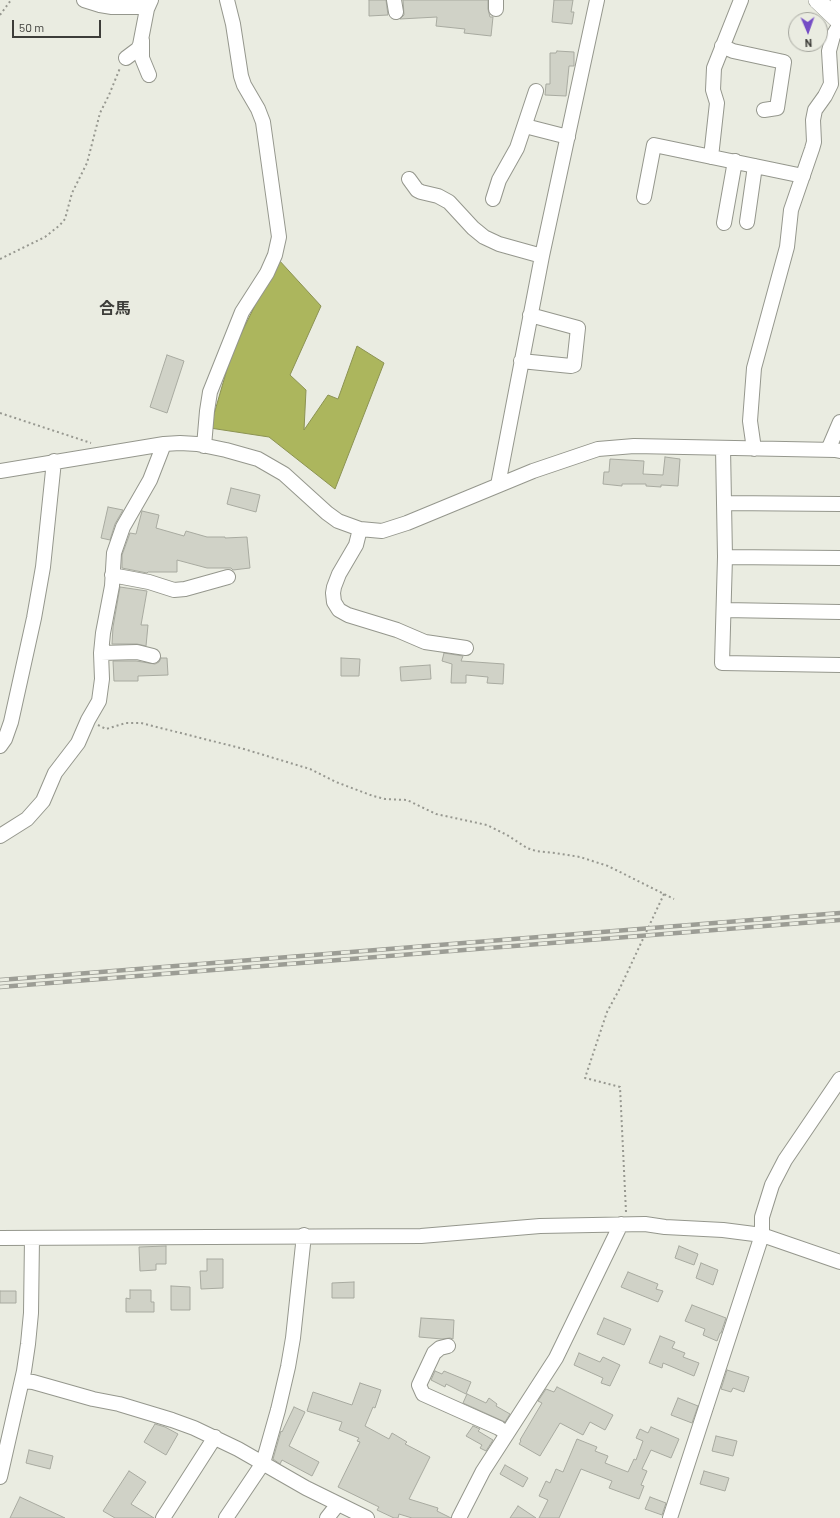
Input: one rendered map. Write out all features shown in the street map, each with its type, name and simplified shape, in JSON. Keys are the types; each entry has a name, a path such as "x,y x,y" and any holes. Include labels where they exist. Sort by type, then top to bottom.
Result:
{"main road":[{"path":"817,0 838,16"}],"street":[{"path":"84,0 112,7 136,7 149,3 142,39 138,49 126,58"},
{"path":"204,446 210,392 242,312 267,273 275,255 279,237 263,122 258,108 244,86 241,76 233,24 227,0"},
{"path":"498,485 542,256 597,0"},
{"path":"712,157 717,103 713,90 713,75 722,46 741,0"},
{"path":"754,449 750,421 754,368 787,247 791,210 810,158 814,142 813,120 815,110 831,84 830,51 838,16"},
{"path":"142,39 142,58 149,75"},
{"path":"722,46 733,51 784,62 777,108 764,110"},
{"path":"493,199 499,180 517,148 536,91"},
{"path":"525,126 568,137"},
{"path":"644,197 654,145 803,176"},
{"path":"724,223 734,162"},
{"path":"746,222 755,166"},
{"path":"409,179 417,190 438,196 449,202 473,228 484,237 499,244 542,256"},
{"path":"521,361 571,366 574,365 578,328 530,315"},
{"path":"0,471 164,444 185,443 250,456 266,463 292,481 332,517 347,525 360,529 382,531 393,528 579,454 608,447 834,450 840,422"},
{"path":"0,836 27,819 39,807 46,796 55,773 78,743 99,701 102,690 101,653 103,633 114,553 119,535 150,480 164,444"},
{"path":"723,448 725,556 722,663 840,665"},
{"path":"0,746 5,739 11,722 34,618 43,567 54,461"},
{"path":"724,503 840,504"},
{"path":"360,529 356,545 339,574 334,587 333,597 339,610 348,615 397,630 425,642 466,648"},
{"path":"725,556 840,558"},
{"path":"112,575 149,582 174,590 185,589 228,577"},
{"path":"724,610 840,612"},
{"path":"101,653 137,652 153,656"},
{"path":"670,1518 762,1235 762,1217 772,1185 785,1160 835,1094 840,1079"},
{"path":"459,1518 483,1471 556,1358 621,1224"},
{"path":"0,1238 421,1236 540,1226 645,1224 665,1227 723,1230 762,1235 840,1262"},
{"path":"226,1518 263,1464 288,1367 304,1236"},
{"path":"0,1476 22,1380 28,1344 31,1313 32,1238"},
{"path":"448,1346 440,1348 434,1353 419,1385 423,1394 499,1428 507,1434"},
{"path":"22,1380 93,1399 119,1404 172,1420 215,1437 306,1488 367,1518"},
{"path":"163,1518 215,1437"},
{"path":"327,1518 338,1504"}],"path":[{"path":"0,14 11,0"},
{"path":"0,259 45,237 57,228 65,219 69,200 87,163 100,113 122,62 126,58"},
{"path":"0,413 95,444"},
{"path":"90,717 106,729 126,723 142,723 244,748 302,766 336,782 373,796 384,799 407,800 436,814 487,825 536,851 580,857 608,866 674,899"},
{"path":"621,1224 627,1215 620,1086 585,1078 607,1012 620,988 664,894"}],"shaded area":[{"path":"278,259 321,306 290,375 306,390 304,430 328,395 338,399 357,346 384,363 335,489 269,437 210,428 232,352"}],"building":[{"path":"369,0 386,0 388,15 369,16"},
{"path":"403,0 488,0 490,17 493,17 491,36 464,33 465,29 436,26 437,17 400,19 404,15"},
{"path":"554,0 573,0 571,12 574,12 572,24 552,22"},
{"path":"557,51 574,52 574,66 569,66 566,96 545,95 546,84 550,84 550,53 556,53"},
{"path":"167,355 184,361 167,413 150,407"},
{"path":"665,457 680,459 678,486 661,485 661,487 646,486 646,484 622,484 622,486 603,484 604,472 609,472 610,459 644,461 643,474 663,475"},
{"path":"231,488 260,495 256,512 227,504"},
{"path":"108,507 123,510 115,524 110,540 101,538"},
{"path":"142,511 159,515 156,528 184,536 186,531 207,537 247,537 250,568 233,570 231,568 207,568 177,560 177,572 147,573 122,568 122,555 130,533 136,534"},
{"path":"120,587 147,591 141,625 148,625 146,646 137,644 112,644 113,627"},
{"path":"444,653 463,656 461,661 504,664 503,684 487,683 488,677 466,675 466,683 451,683 452,664 442,661"},
{"path":"161,658 167,658 168,675 138,676 138,681 114,681 113,661 136,661 155,664 159,662"},
{"path":"341,658 360,659 359,676 341,676"},
{"path":"430,665 431,679 401,681 400,667"},
{"path":"166,1246 166,1264 156,1264 156,1270 140,1271 139,1247"},
{"path":"679,1246 698,1254 694,1265 675,1258"},
{"path":"207,1259 223,1259 223,1288 201,1289 200,1271 207,1271"},
{"path":"701,1263 718,1270 713,1285 696,1278"},
{"path":"628,1272 658,1284 656,1289 663,1291 658,1302 621,1287"},
{"path":"354,1282 354,1298 332,1298 332,1283"},
{"path":"171,1286 190,1287 190,1310 171,1310"},
{"path":"130,1290 151,1290 151,1302 154,1302 154,1312 126,1312 126,1298 130,1299"},
{"path":"0,1291 16,1291 16,1303 0,1303"},
{"path":"692,1305 726,1318 717,1341 703,1335 705,1329 685,1321"},
{"path":"421,1318 454,1320 453,1339 419,1337"},
{"path":"604,1318 631,1329 624,1345 597,1334"},
{"path":"660,1336 675,1342 672,1348 685,1353 683,1357 699,1363 694,1376 663,1363 662,1368 649,1363"},
{"path":"579,1353 600,1362 603,1357 620,1365 610,1386 601,1383 603,1378 574,1365"},
{"path":"727,1370 749,1377 744,1392 733,1388 731,1392 721,1389"},
{"path":"435,1371 442,1374 444,1371 471,1382 466,1394 446,1384 445,1387 431,1380"},
{"path":"360,1383 381,1390 375,1408 373,1407 365,1426 389,1439 392,1433 407,1442 405,1444 430,1457 409,1499 438,1508 437,1511 451,1518 412,1518 399,1514 398,1518 394,1518 377,1510 379,1507 338,1487 360,1442 357,1441 359,1438 339,1430 342,1422 307,1411 313,1392 352,1405"},
{"path":"557,1387 613,1415 605,1430 590,1422 583,1435 560,1423 540,1456 519,1444 542,1403 538,1401 546,1389 554,1392"},
{"path":"467,1394 486,1403 489,1398 497,1404 496,1406 510,1414 505,1422 463,1403"},
{"path":"678,1398 698,1406 692,1423 671,1415"},
{"path":"294,1407 305,1412 289,1446 319,1462 312,1476 282,1460 280,1464 273,1459 281,1431 282,1432"},
{"path":"155,1424 165,1427 178,1434 166,1455 144,1442"},
{"path":"473,1426 480,1429 478,1431 493,1440 486,1451 480,1448 482,1445 466,1436"},
{"path":"651,1427 679,1439 671,1458 651,1450 642,1469 647,1471 641,1485 644,1486 639,1499 609,1488 612,1481 581,1469 559,1518 539,1518 548,1500 539,1496 546,1481 550,1483 556,1469 563,1472 577,1439 597,1447 595,1451 608,1456 605,1463 628,1472 634,1459 636,1460 643,1441 636,1438 640,1429 648,1433"},
{"path":"716,1436 737,1441 733,1456 712,1451"},
{"path":"29,1450 53,1456 50,1469 26,1463"},
{"path":"505,1465 528,1478 523,1487 500,1474"},
{"path":"129,1471 146,1482 131,1504 154,1518 115,1518 103,1511"},
{"path":"704,1471 729,1478 725,1491 700,1484"},
{"path":"20,1497 65,1518 10,1518"},
{"path":"650,1497 666,1503 662,1515 645,1509"},
{"path":"518,1506 536,1518 510,1518"}],"railway":[{"path":"0,980 840,913"},
{"path":"0,987 840,920"}],"district":[{"name":"合馬","path":"115,309"}]}
